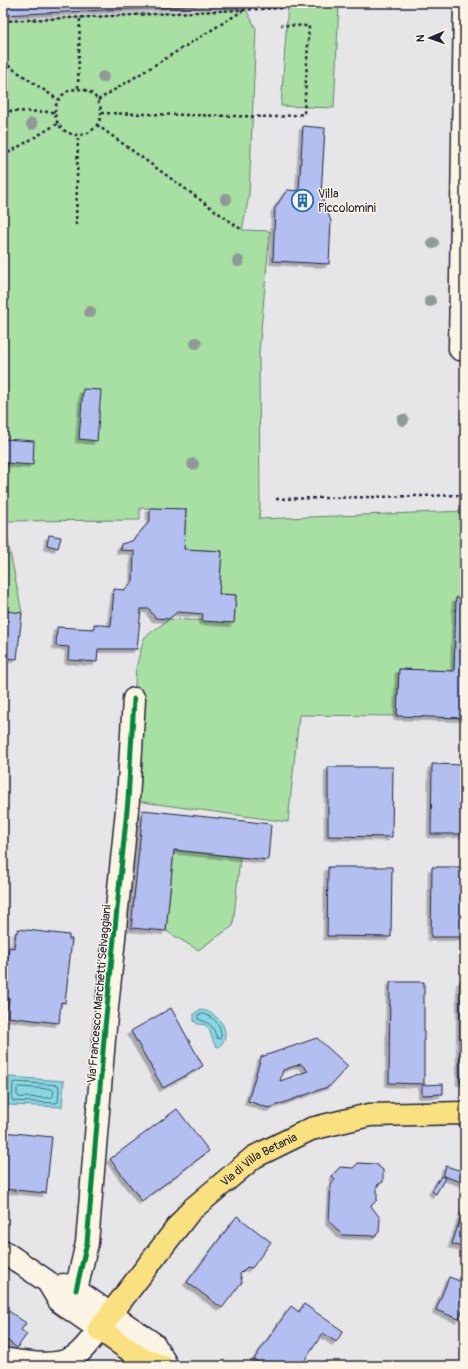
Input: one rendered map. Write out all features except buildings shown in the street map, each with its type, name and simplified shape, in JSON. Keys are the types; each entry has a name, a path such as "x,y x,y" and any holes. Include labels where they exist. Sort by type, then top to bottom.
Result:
{"main road":[{"name":"Via di Villa Betania","path":"106,1322 190,1211 254,1157 310,1129 369,1115 465,1113"},
{"path":"106,1322 142,1359 162,1366"}],"street":[{"path":"460,349 465,3"},
{"name":"Via Francesco Marchetti Selvaggiani","path":"76,1290 87,1243 128,800 134,699"},
{"path":"3,1251 48,1282 70,1286 76,1290 106,1322"},
{"path":"48,1282 60,1302 154,1344 167,1366"},
{"path":"3,1359 52,1365 63,1363 81,1351 106,1322"}],"path":[{"path":"3,21 282,8"},
{"path":"98,100 246,9"},
{"path":"78,88 80,17"},
{"path":"101,113 276,116 304,114 309,26 281,25"},
{"path":"3,62 57,99"},
{"path":"78,88 90,91 98,100 101,113 97,125 89,133 78,136 66,133 57,124 54,112 57,99 66,91 78,88"},
{"path":"3,111 54,112"},
{"path":"3,156 57,124"},
{"path":"97,125 242,230"},
{"path":"76,225 78,136"},
{"path":"276,499 465,495"}],"green space":[{"path":"288,3 339,4 334,108 281,106"},
{"path":"246,9 256,29 249,196 242,230 270,231 259,352 259,519 465,511 465,586 456,598 454,671 399,669 397,716 299,715 288,822 128,800 136,668 144,638 169,619 234,622 236,595 219,594 222,551 184,549 186,509 140,508 140,520 4,521 22,613 7,612 3,651 3,21"},
{"path":"174,850 240,857 233,926 198,950 166,931"}],"water":[{"path":"199,1010 205,1011 217,1017 221,1022 225,1034 224,1040 220,1046 217,1047 215,1045 206,1025 198,1024 194,1021 194,1014"},
{"path":"9,1077 64,1081 62,1107 8,1105"}],"cycle path":[{"path":"76,1290 87,1243 105,1027 128,800 134,699"}],"place":[{"name":"Villa Piccolomini","path":"302,201"}]}
